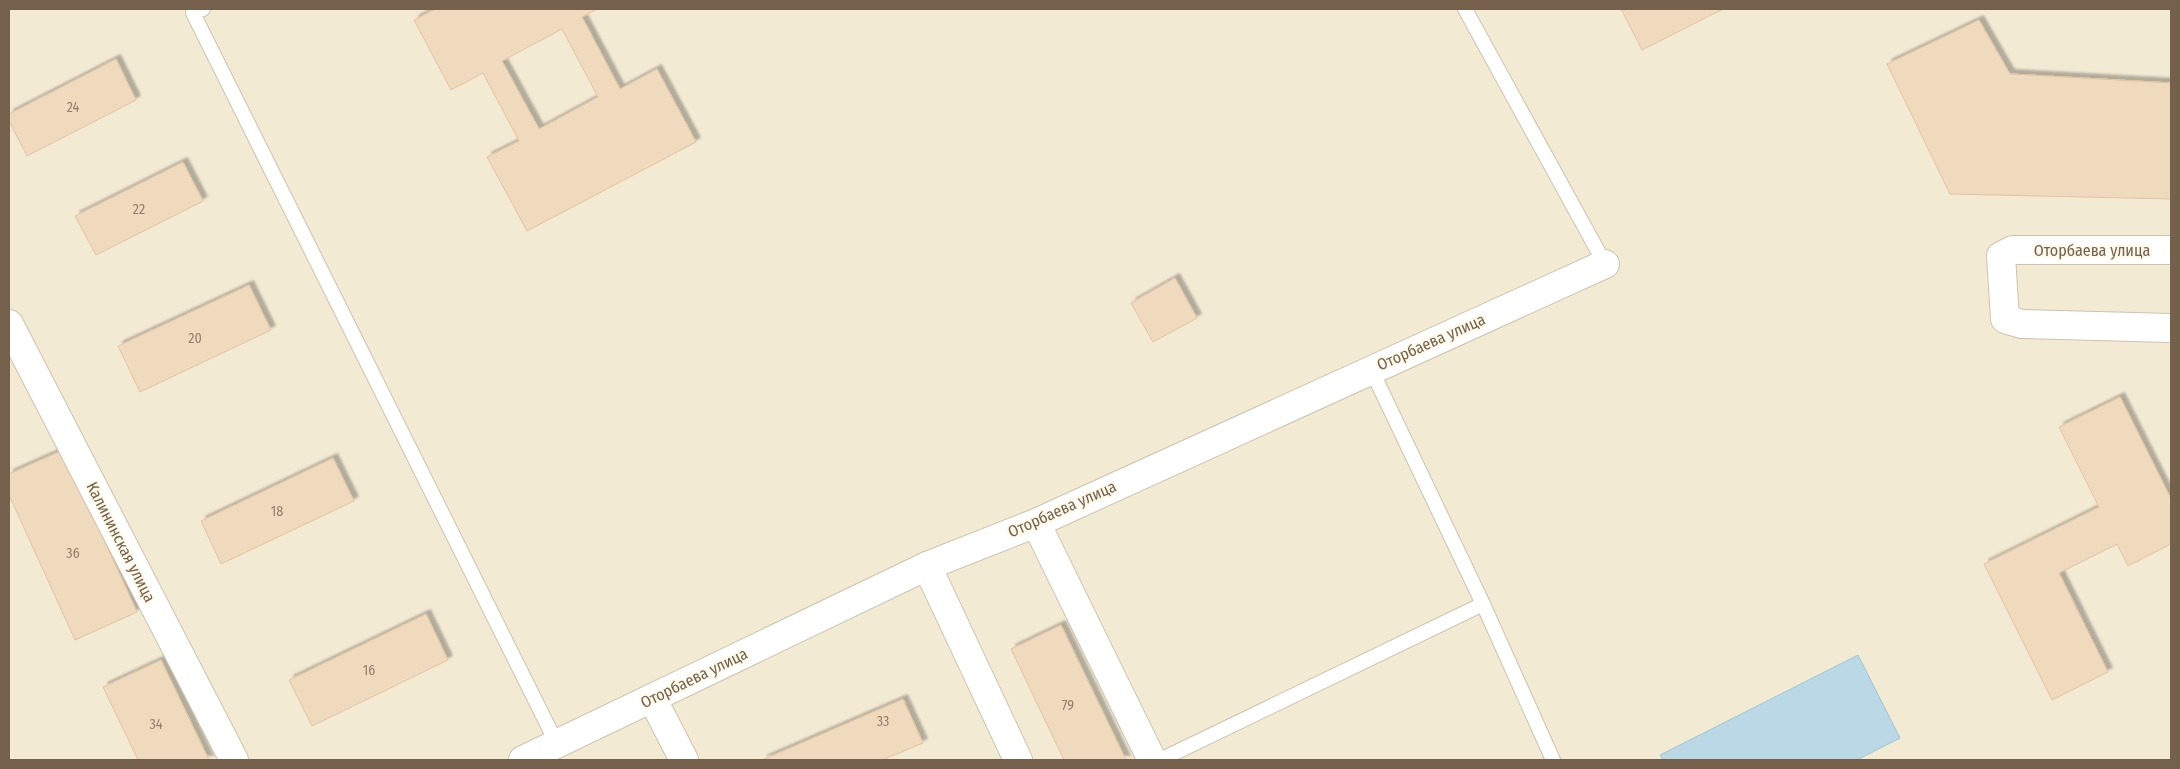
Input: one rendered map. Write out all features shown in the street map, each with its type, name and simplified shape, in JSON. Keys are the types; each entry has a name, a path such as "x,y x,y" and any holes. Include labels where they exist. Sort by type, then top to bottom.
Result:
{"street":[{"name":"Оторбаева улица","path":"2171,250 2013,250 2001,256 2005,319 2022,324 2171,328"},
{"name":"Оторбаева улица","path":"523,760 560,752 652,698 927,566 1036,522 1605,264"},
{"name":"Калининская улица","path":"9,324 234,760"},
{"path":"1036,522 1152,760"},
{"path":"927,566 1018,760"},
{"path":"652,698 684,760"}],"lane":[{"path":"203,9 193,14 560,752"},
{"path":"1465,9 1605,264"},
{"path":"1371,369 1483,604 1553,760"},
{"path":"1160,760 1483,604"}],"shaded area":[{"path":"9,9 2171,9 2171,760 9,760"}],"water":[{"path":"1858,655 1900,738 1857,760 1663,760 1660,755"}],"building":[{"path":"435,9 597,9 582,17 620,89 657,69 696,142 527,231 487,157 519,141 483,73 451,90 414,20","holes":["562,29 598,97 539,129 502,61"]},
{"path":"1621,9 1723,9 1642,50"},
{"path":"1979,20 2010,74 2171,83 2171,199 1950,194 1887,64"},
{"path":"116,59 136,100 27,156 9,121 9,114"},
{"path":"183,162 203,201 96,255 75,216"},
{"path":"1175,278 1197,318 1153,342 1131,303"},
{"path":"249,285 271,330 140,392 118,346"},
{"path":"2120,397 2171,499 2171,544 2128,566 2117,544 2059,573 2108,672 2052,700 1984,564 2099,507 2059,427"},
{"path":"63,450 137,612 75,640 9,495 9,474"},
{"path":"333,458 354,501 221,564 201,521"},
{"path":"426,614 448,660 312,726 289,680"},
{"path":"1061,625 1126,760 1064,760 1011,649"},
{"path":"161,660 209,760 138,760 103,687"},
{"path":"903,699 923,743 882,760 762,760"}]}
